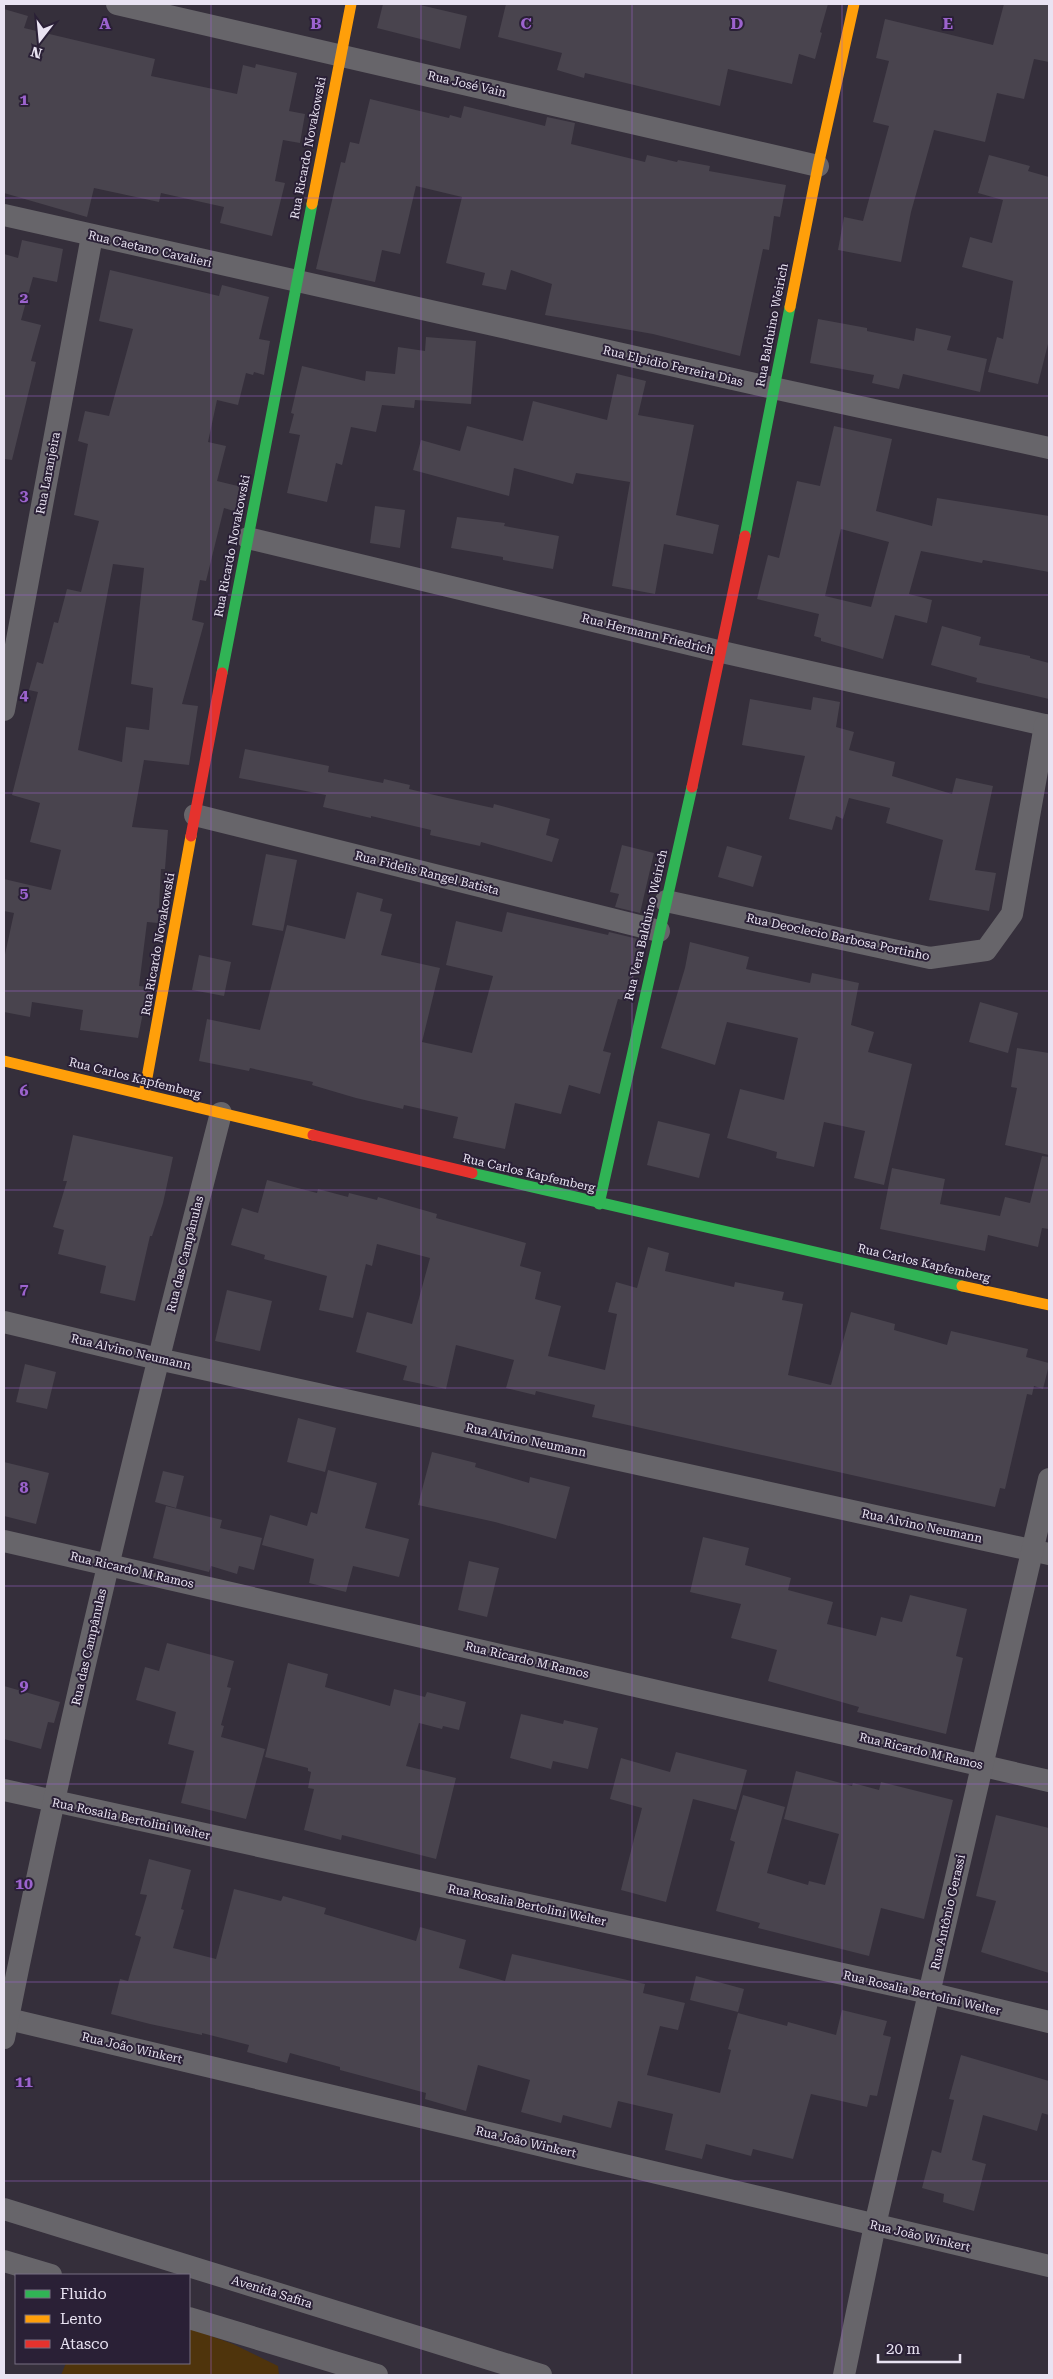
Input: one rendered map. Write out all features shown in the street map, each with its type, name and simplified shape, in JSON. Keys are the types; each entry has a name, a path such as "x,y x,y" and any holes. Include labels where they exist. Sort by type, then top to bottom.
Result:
{"street":[{"name":"Rua José Vain","path":"117,4 818,166"},
{"name":"Rua Ricardo Novakowski","path":"144,1094 296,282 351,4"},
{"name":"Rua Balduino Weirich","path":"722,652 818,166 854,4"},
{"name":"Rua Caetano Cavalieri","path":"4,215 296,282"},
{"name":"Rua Laranjeira","path":"4,710 92,236"},
{"name":"Rua Elpidio Ferreira Dias","path":"296,282 1049,448"},
{"name":"Rua Hermann Friedrich","path":"248,538 722,652 1047,725"},
{"name":"Rua Vera Balduino Weirich","path":"599,1204 722,652"},
{"name":"Rua Deoclecio Barbosa Portinho","path":"666,901 930,958 986,950 1012,914 1047,725"},
{"name":"Rua Fidelis Rangel Batista","path":"195,815 659,931"},
{"name":"Rua Carlos Kapfemberg","path":"4,1061 599,1204 1049,1305"},
{"name":"Rua das Campânulas","path":"5,2025 108,1564 221,1114"},
{"name":"Rua Alvino Neumann","path":"4,1322 158,1359 1041,1552"},
{"name":"Rua Antônio Gerassi","path":"844,2375 875,2225 983,1765 1041,1552 1049,1479"},
{"name":"Rua Ricardo M Ramos","path":"4,1541 1049,1781"},
{"name":"Rua Rosalia Bertolini Welter","path":"4,1790 930,1993 1049,2022"},
{"name":"Rua João Winkert","path":"5,2025 1049,2266"},
{"name":"Avenida Safira","path":"4,2209 541,2375"},
{"path":"4,2261 47,2274"},
{"path":"190,2318 377,2375"}],"shaded area":[{"path":"190,2328 233,2344 278,2366 279,2375 61,2375 66,2364 190,2364"}],"building":[{"path":"383,4 416,4 467,16 460,49 377,28"},
{"path":"506,4 828,4 815,59 799,54 792,84 728,69 720,106 585,73 584,78 557,70 562,53 498,37"},
{"path":"1004,4 1049,4 1049,62 1034,59 1024,99 997,93 985,142 934,130 911,212 901,262 838,250 844,217 863,221 889,126 873,122 889,61 876,58 885,19 993,45"},
{"path":"4,9 28,16 24,28 155,59 151,76 237,94 243,65 255,68 256,64 297,73 289,111 305,114 300,143 283,140 275,181 285,183 272,236 220,223 224,207 161,193 159,202 94,188 87,217 4,193"},
{"path":"370,99 449,118 450,115 461,118 464,106 545,126 547,117 575,123 571,144 645,162 647,155 677,162 678,160 710,166 709,171 786,185 780,217 774,216 769,250 763,249 740,356 653,334 545,315 552,284 511,270 506,290 482,285 485,273 446,263 462,197 416,186 400,254 382,250 375,282 316,269 341,162 345,163 350,142 359,144"},
{"path":"989,155 1030,166 1028,171 1049,177 1049,340 1038,384 988,372 997,337 1003,339 1013,281 962,267 970,237 992,243 1003,200 978,193"},
{"path":"22,240 63,249 57,282 33,277 21,320 41,325 31,361 36,362 12,460 4,459 4,254 18,258"},
{"path":"110,270 219,296 222,285 269,297 259,339 270,341 264,375 254,372 253,375 246,373 238,405 217,400 208,442 226,446 217,481 242,487 237,512 224,508 206,581 200,580 192,620 204,623 182,704 198,706 189,765 144,760 132,827 168,830 165,869 161,869 158,923 147,922 139,986 148,987 138,1038 80,1030 83,1010 32,1002 30,1017 4,1012 4,959 14,913 4,911 4,879 51,890 61,850 30,842 40,803 12,795 38,692 29,690 37,662 43,664 54,622 58,623 67,589 81,592 99,521 74,515 88,444 78,441 85,411 109,416 133,329 99,321","holes":["113,564 144,568 131,684 153,688 149,730 126,727 122,762 78,750"]},
{"path":"818,319 867,328 867,331 914,341 916,328 951,336 947,350 987,359 980,392 903,374 899,389 872,383 874,375 810,363"},
{"path":"426,337 476,341 471,404 415,400 414,408 382,405 376,432 351,427 342,465 336,463 327,502 287,493 300,435 289,433 294,414 291,413 302,366 365,381 366,371 395,374 398,347 425,351"},
{"path":"617,374 646,381 638,415 694,425 676,515 719,525 713,554 664,544 655,594 612,586 630,482 576,473 573,484 514,468 509,496 413,470 421,440 460,451 467,426 523,441 533,401 607,420"},
{"path":"834,426 892,439 876,511 932,526 937,498 1049,516 1049,572 983,560 982,563 921,551 909,594 932,600 927,623 895,615 883,659 821,641 821,638 814,636 819,614 757,599 768,555 779,558 797,481 820,486","holes":["841,529 889,542 871,607 825,596"]},
{"path":"375,506 405,510 400,548 370,543"},
{"path":"457,517 505,523 504,526 559,536 553,569 503,560 503,557 451,548"},
{"path":"942,626 981,637 979,645 1030,656 1030,658 1049,663 1049,699 976,682 977,678 931,665"},
{"path":"813,697 840,702 836,727 854,732 849,750 895,762 892,776 952,794 956,778 993,786 975,870 996,873 989,911 929,900 943,840 886,823 890,808 849,798 843,819 836,816 832,830 789,819 805,756 742,745 750,699 811,710"},
{"path":"245,749 329,766 328,772 383,783 384,779 410,785 409,789 493,808 494,804 550,819 546,835 559,839 552,862 481,842 480,846 430,835 431,830 323,807 326,795 239,778"},
{"path":"622,845 654,853 640,913 615,907 619,894 610,892"},
{"path":"727,846 762,856 753,887 718,877"},
{"path":"266,854 297,860 283,931 252,925"},
{"path":"357,892 383,899 380,911 392,914 381,955 440,968 422,1042 472,1053 493,976 446,965 456,921 502,932 507,912 608,935 609,932 642,940 628,1001 618,999 603,1051 611,1053 600,1094 569,1085 561,1114 515,1103 505,1149 453,1138 458,1117 404,1105 403,1109 356,1098 312,1085 313,1082 250,1068 249,1071 199,1061 207,1019 260,1030 287,925 345,939"},
{"path":"690,942 749,957 746,969 810,983 812,973 859,983 851,1025 874,1032 868,1052 912,1064 884,1185 854,1178 865,1131 824,1122 814,1167 776,1158 777,1152 727,1138 740,1089 784,1100 798,1038 727,1022 715,1065 661,1048 685,968"},
{"path":"199,955 231,962 224,996 192,990"},
{"path":"980,1002 1018,1013 1008,1053 969,1042"},
{"path":"1017,1048 1049,1053 1049,1155 1005,1145 1017,1088 1011,1087"},
{"path":"658,1121 710,1134 699,1178 647,1165"},
{"path":"73,1135 173,1157 163,1203 152,1236 150,1236 135,1301 100,1293 106,1266 58,1254 64,1230 53,1227 67,1181 63,1181"},
{"path":"1042,1156 1049,1157 1049,1229 1042,1228 1038,1247 988,1235 985,1251 880,1229 892,1168 945,1179 940,1204 1000,1216 1005,1197 1030,1203"},
{"path":"267,1180 317,1193 318,1189 348,1197 349,1193 377,1200 378,1197 437,1214 436,1218 526,1243 520,1266 541,1272 535,1299 561,1306 548,1356 605,1370 617,1314 608,1312 616,1282 637,1288 648,1247 669,1253 665,1271 734,1287 735,1282 784,1292 782,1300 803,1304 788,1375 831,1385 851,1312 895,1324 894,1330 947,1345 951,1331 1028,1349 1026,1357 1049,1363 1043,1389 1034,1386 1032,1395 1027,1394 1005,1489 1000,1488 995,1507 592,1417 595,1405 536,1391 535,1395 506,1388 514,1360 456,1345 446,1389 403,1380 407,1366 356,1352 367,1312 412,1324 430,1258 377,1244 372,1266 366,1264 353,1318 319,1310 327,1276 264,1259 265,1255 231,1245 242,1208 258,1213"},
{"path":"227,1290 272,1301 260,1351 215,1341"},
{"path":"25,1364 56,1372 47,1409 16,1402"},
{"path":"298,1418 336,1428 325,1472 287,1462"},
{"path":"432,1452 476,1463 475,1467 529,1483 530,1477 570,1487 556,1539 495,1522 418,1505"},
{"path":"4,1462 49,1473 36,1524 4,1516"},
{"path":"328,1470 377,1483 365,1528 409,1539 399,1577 353,1566 346,1592 309,1583 314,1559 262,1545 270,1515 307,1526 311,1512 317,1514"},
{"path":"163,1471 184,1476 176,1508 155,1502"},
{"path":"166,1506 222,1520 220,1528 262,1538 254,1570 239,1566 237,1574 211,1566 209,1572 153,1558"},
{"path":"703,1537 749,1548 745,1565 791,1578 788,1590 833,1602 827,1624 876,1636 881,1617 902,1622 910,1595 967,1609 956,1656 963,1658 946,1734 857,1712 859,1707 768,1681 777,1650 731,1638 741,1604 690,1592"},
{"path":"469,1561 499,1568 487,1617 458,1610"},
{"path":"167,1643 234,1661 227,1687 231,1688 221,1725 224,1726 221,1737 265,1749 246,1819 181,1803 194,1751 168,1744 176,1712 136,1700 145,1667 159,1671"},
{"path":"288,1663 328,1674 325,1687 390,1706 394,1689 425,1697 427,1692 466,1702 459,1730 443,1726 442,1729 419,1723 406,1766 456,1778 436,1859 342,1835 341,1840 304,1830 314,1789 308,1788 311,1772 308,1771 308,1768 265,1757"},
{"path":"4,1686 60,1702 54,1723 48,1722 41,1749 4,1739"},
{"path":"521,1714 563,1724 564,1720 598,1728 588,1769 553,1761 551,1769 510,1758"},
{"path":"676,1752 747,1770 736,1810 693,1799 666,1902 621,1890 642,1808 610,1799 621,1758 670,1772"},
{"path":"796,1771 852,1786 853,1783 879,1790 881,1782 953,1800 924,1919 881,1908 869,1956 758,1928 760,1923 716,1911 735,1842 730,1840 743,1795 785,1807 767,1873 808,1885 809,1881 825,1885 839,1834 784,1819"},
{"path":"996,1815 1049,1828 1049,1973 981,1952 996,1901 976,1896"},
{"path":"149,1859 191,1870 181,1909 184,1910 173,1948 216,1959 234,1889 281,1901 283,1896 326,1908 324,1914 416,1941 420,1927 466,1940 459,1968 505,1981 512,1954 645,1984 643,1993 685,2003 678,2030 660,2026 647,2075 720,2093 731,2050 728,2049 738,2013 787,2026 788,2022 836,2035 842,2010 887,2021 883,2035 891,2037 877,2096 870,2095 867,2107 811,2094 793,2159 753,2149 751,2156 706,2144 702,2159 665,2150 673,2114 618,2101 611,2128 563,2115 561,2123 521,2112 530,2080 478,2065 466,2111 425,2099 426,2093 340,2070 340,2067 290,2053 287,2063 247,2052 249,2045 111,2014 120,1979 128,1981 141,1937 135,1935 147,1895 140,1894"},
{"path":"696,1976 744,1989 738,2012 690,2000"},
{"path":"961,2055 1049,2081 1049,2115 1042,2113 1037,2131 983,2115 972,2160 986,2164 974,2211 943,2202 944,2194 922,2188 932,2150 941,2153 954,2100 949,2099"}],"traffic: fast":[{"path":"222,673 312,204"},
{"path":"745,536 790,307"},
{"path":"599,1204 692,787"},
{"path":"472,1173 962,1286"}],"traffic: slow":[{"path":"312,204 351,4"},
{"path":"790,307 818,166 854,4"},
{"path":"144,1094 191,836"},
{"path":"4,1061 313,1135"},
{"path":"962,1286 1049,1305"}],"traffic: jam":[{"path":"692,787 745,536"},
{"path":"191,836 222,673"},
{"path":"313,1135 472,1173"}]}
